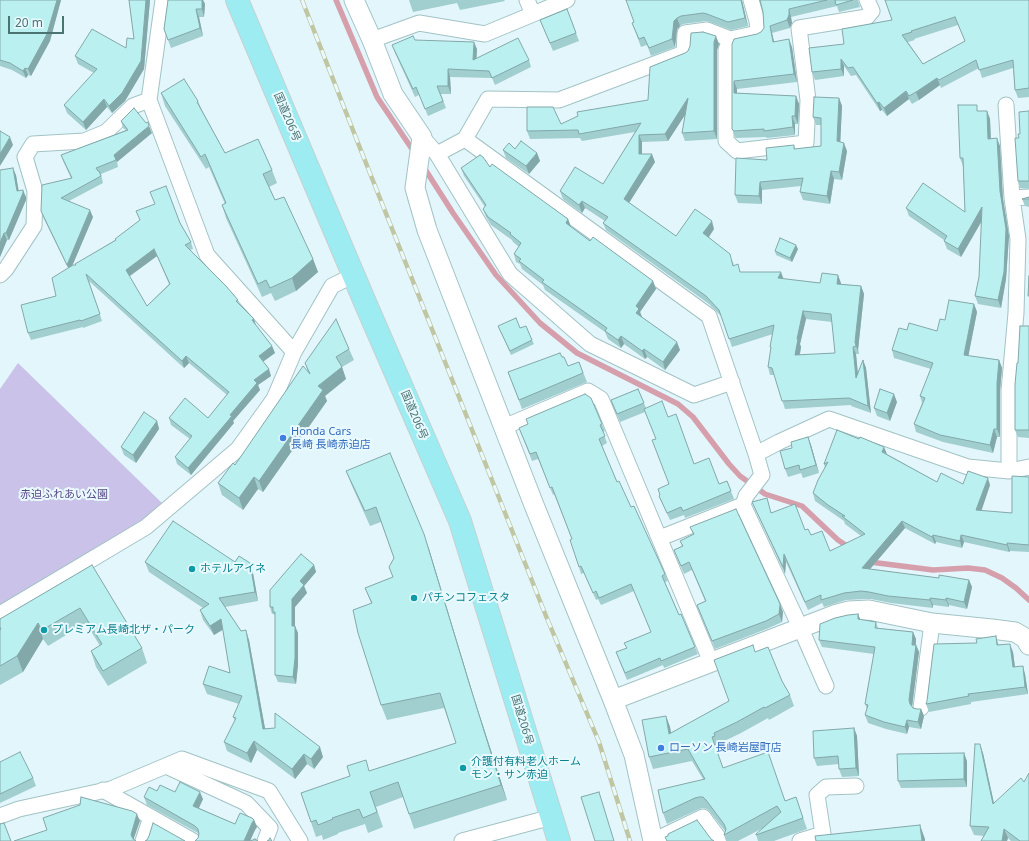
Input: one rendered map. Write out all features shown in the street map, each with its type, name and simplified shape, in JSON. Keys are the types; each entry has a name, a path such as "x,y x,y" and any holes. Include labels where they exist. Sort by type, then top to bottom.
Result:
{"highway":[{"name":"国道206号","path":"237,0 460,521 559,841"}],"street":[{"path":"163,0 149,100 207,255 294,352"},
{"path":"354,0 372,40 393,94 422,140 437,154 510,274 590,344 694,396 732,382"},
{"path":"527,0 533,14"},
{"path":"372,40 419,23 485,34 567,0"},
{"path":"437,154 465,139 488,98 559,100 684,53 685,33 707,30 730,39 758,33 757,21 751,0"},
{"path":"730,39 726,50 726,141 737,151 806,143 808,100 799,28 867,17 872,11 868,0"},
{"path":"0,275 6,269 34,226 35,191 25,157 33,144 84,141 106,132 133,106 149,100"},
{"path":"1006,105 1012,198 1023,238 1022,314 1009,392 1009,471"},
{"path":"465,139 709,316 762,475 744,501 660,538"},
{"path":"422,140 415,188 427,230 634,755 653,841 703,817 721,841"},
{"path":"1012,198 1029,197"},
{"path":"0,614 146,528 238,449 274,399 294,352 332,286 354,275"},
{"path":"504,427 588,391 601,399 711,662"},
{"path":"756,454 829,420 968,467 1009,471 1029,467"},
{"path":"744,501 826,686"},
{"path":"613,700 834,615 849,611 869,610 932,622 1015,632 1025,638 1029,645"},
{"path":"922,708 932,622"},
{"path":"0,816 19,809 111,789 182,759 269,791 300,841"},
{"path":"166,766 246,803 270,828 265,841"},
{"path":"800,841 823,834 817,795 826,787 856,786"},
{"path":"103,790 193,841"},
{"path":"462,841 552,817"},
{"path":"143,841 151,818"}],"green space":[{"name":"赤迫ふれあい公園","path":"18,363 163,504 125,534 0,607 0,389"}],"building":[{"path":"0,0 57,0 47,34 28,69 25,68 23,71 10,63 0,60"},
{"path":"129,0 146,0 141,61 122,93 109,106 104,99 83,122 64,105 97,69 75,56 92,29 126,48 127,38 134,39"},
{"path":"168,0 202,0 202,9 196,9 200,28 168,40 164,29"},
{"path":"626,0 741,0 745,18 728,22 703,13 681,16 674,21 672,39 649,48 644,37 639,39 632,23 634,22"},
{"path":"760,0 827,0 789,9 787,20 770,26 773,42 789,39 794,74 734,81 734,93 796,96 795,116 792,116 793,127 764,131 764,129 734,131 732,129 732,44 734,39 757,34 764,28 763,12"},
{"path":"835,0 853,0 836,5"},
{"path":"885,0 1029,0 1029,88 1015,90 1013,60 979,70 976,60 939,80 937,78 909,96 906,91 884,108 879,102 877,103 853,67 848,68 841,59 841,69 812,72 809,48 844,44 842,29 892,20","holes":["955,17 965,41 923,64 902,35"]},
{"path":"567,9 576,33 550,43 540,20"},
{"path":"703,32 716,36 714,42 714,131 682,133 688,98 665,134 639,135 639,154 652,154 624,199 676,236 695,209 712,221 703,233 730,254 733,266 738,264 740,272 781,272 778,278 820,283 822,273 838,275 837,284 861,286 855,342 856,346 853,347 856,378 863,360 868,406 849,398 782,401 772,368 768,367 774,325 729,339 719,310 706,296 603,223 608,217 582,201 579,205 560,191 575,167 603,184 641,123 579,134 578,130 527,131 527,107 553,107 561,124 578,116 577,112 648,100 650,67 688,51 691,33","holes":["803,311 831,314 835,353 795,355"]},
{"path":"413,36 415,40 474,42 473,60 518,38 529,60 492,78 489,71 448,69 448,86 437,86 443,101 425,109 416,87 413,89 392,45"},
{"path":"184,79 198,101 197,102 225,153 258,139 272,170 263,174 275,200 284,197 313,259 292,278 270,288 266,280 258,284 222,205 226,203 205,154 201,157 161,93"},
{"path":"814,97 839,98 837,141 844,143 839,172 831,171 827,196 800,192 803,178 760,182 759,196 735,195 736,158 767,160 766,148 794,145 794,149 821,146 821,118 813,117"},
{"path":"958,105 977,105 977,111 987,111 988,139 997,138 1000,191 1006,229 1004,272 998,300 975,296 979,277 982,207 958,249 944,241 947,236 906,208 923,183 965,212 963,158 960,158"},
{"path":"134,108 146,123 148,122 149,126 114,155 116,160 96,168 101,176 61,198 90,210 67,265 41,211 42,185 72,178 61,155 128,130 121,121"},
{"path":"1029,111 1029,181 1018,181 1015,138 1019,138 1018,134 1020,134 1019,112"},
{"path":"0,131 10,137 0,154"},
{"path":"521,141 537,153 526,166 503,150 509,143 515,149"},
{"path":"480,155 490,167 492,164 568,219 566,223 590,241 593,237 653,281 636,306 639,309 636,313 677,342 663,362 644,349 642,351 621,336 618,340 605,331 607,328 542,282 544,280 519,261 521,259 514,254 521,243 510,234 511,233 488,217 483,209 486,205 461,168"},
{"path":"13,168 17,191 23,190 23,193 6,233 4,233 0,243 0,170"},
{"path":"166,186 180,223 191,242 185,245 226,286 238,300 236,301 254,319 252,320 272,346 259,356 269,369 254,380 257,383 230,415 232,416 188,468 175,457 192,436 169,418 185,398 208,418 229,392 186,356 182,361 86,274 100,314 81,321 28,333 21,305 56,296 52,278 116,240 115,239 140,220 136,211 155,204 150,192","holes":["154,249 170,284 147,306 126,270"]},
{"path":"780,238 796,245 790,258 775,251"},
{"path":"949,300 974,304 964,355 999,360 997,383 997,429 994,429 990,445 940,435 914,424 925,398 920,396 933,363 892,350 899,328 907,330 909,323 937,331 940,319 945,320"},
{"path":"516,318 520,328 526,326 532,340 510,351 498,326"},
{"path":"336,319 349,349 336,357 342,367 318,386 323,390 259,481 254,477 239,498 218,483 233,463 235,465 303,366 310,374 305,363"},
{"path":"1020,326 1029,326 1029,430 1015,430 1015,384"},
{"path":"560,353 562,357 564,357 568,366 579,362 583,373 519,400 508,372"},
{"path":"638,389 644,403 617,414 611,400"},
{"path":"880,389 894,394 887,413 874,408"},
{"path":"585,394 591,398 602,424 600,425 605,436 599,439 617,482 619,481 631,507 634,506 665,574 662,576 679,615 681,614 695,647 661,661 660,658 625,673 616,652 627,648 624,643 651,632 631,584 599,598 596,591 593,593 581,566 579,567 570,540 572,539 552,487 550,488 536,452 530,454 519,428 528,424 526,419"},
{"path":"662,401 668,417 676,414 694,464 709,458 719,484 727,481 731,491 683,511 681,507 667,513 659,496 658,489 669,484 652,440 656,439 644,409"},
{"path":"144,412 157,421 133,455 121,447"},
{"path":"837,430 859,439 860,437 884,447 882,452 937,482 941,473 963,484 968,471 988,478 976,510 1012,513 1012,476 1029,477 1029,545 1007,543 1007,545 961,535 960,541 933,535 932,537 902,521 862,568 939,578 939,575 969,580 964,602 946,598 946,600 930,598 930,600 888,596 861,591 844,593 821,600 821,595 805,602 784,554 783,567 752,502 767,498 771,513 795,504 805,530 808,529 811,535 822,531 830,551 865,534 842,516 845,516 813,493 828,462 824,464"},
{"path":"808,437 816,465 800,470 799,465 785,469 780,451 792,448 791,442"},
{"path":"390,453 424,534 501,785 409,814 398,782 370,792 377,812 363,818 359,809 332,818 333,819 318,825 316,820 311,822 301,793 350,776 347,766 366,760 369,771 456,743 440,693 381,705 358,633 353,610 372,603 365,588 393,577 389,567 394,558 376,507 365,511 346,471"},
{"path":"736,509 780,604 779,614 766,621 712,641 697,605 706,601 689,562 681,566 674,550 683,546 680,541 694,534 690,527"},
{"path":"173,521 235,562 239,556 250,563 255,592 219,598 241,631 246,630 263,729 275,728 275,713 320,747 311,759 304,754 292,769 254,741 247,753 224,742 236,718 233,717 242,696 203,684 209,666 230,673 221,619 210,626 200,610 209,604 145,562"},
{"path":"301,554 314,565 300,581 304,585 292,599 292,626 295,626 295,658 293,677 275,675 275,612 273,612 273,607 270,607 270,590"},
{"name":"プレミアム長崎北ザ・パーク","path":"92,565 142,648 103,671 91,651 102,644 80,608 42,630 38,623 17,656 0,666 0,619"},
{"path":"858,614 858,619 876,622 875,628 913,632 912,645 916,645 909,700 913,708 921,709 918,722 907,720 905,727 884,722 865,715 868,705 865,704 875,647 819,640 820,624 835,618"},
{"path":"996,636 997,645 1010,644 1013,667 1023,666 1025,687 968,694 969,696 926,704 934,644 977,643 976,639"},
{"path":"753,645 755,652 768,647 782,681 790,695 714,733 715,736 712,737 723,768 768,752 785,801 796,797 803,818 756,835 781,812 777,806 724,835 726,829 724,824 703,797 695,798 663,813 658,790 705,779 688,749 649,757 642,720 666,716 669,734 729,701 714,660"},
{"path":"854,728 856,768 839,769 838,756 814,758 813,731"},
{"path":"975,744 980,744 993,804 1021,778 1024,782 1029,773 1029,841 1020,841 1004,829 1002,841 981,841 989,827 970,826"},
{"path":"20,752 33,778 0,794 0,762"},
{"path":"964,753 964,779 898,781 897,754"},
{"path":"180,782 200,792 193,806 235,824 240,813 252,818 254,820 244,841 195,841 199,834 198,829 195,826 144,797 149,787 157,791 160,785 175,792"},
{"path":"599,792 614,841 595,841 581,797"},
{"path":"81,797 132,811 137,814 131,835 136,841 14,841 47,830 43,818 80,805"},
{"path":"697,820 714,841 667,841 665,837 668,836 668,834"},
{"path":"4,823 11,841 0,841 0,824"},
{"path":"153,823 185,841 145,841 149,836"},
{"path":"920,825 922,841 816,841 815,836"}],"waterway":[{"path":"336,0 377,97 414,152"},
{"path":"423,166 453,213 496,275 540,323 577,353 678,404 693,417 740,476 765,494 802,506 838,540 850,548"},
{"path":"870,562 933,570 968,568 985,570 1002,578 1029,600"}],"railway":[{"path":"302,0 546,616 599,742 630,841"}],"place":[{"name":"Honda Cars 長崎 長崎赤迫店","path":"283,438"},
{"name":"ホテルアイネ","path":"192,569"},
{"name":"パチンコフェスタ","path":"414,598"},
{"name":"プレミアム長崎北ザ・パーク","path":"44,630"},
{"name":"ローソン 長崎岩屋町店","path":"661,748"},
{"name":"介護付有料老人ホーム モン・サン赤迫","path":"463,768"}]}
